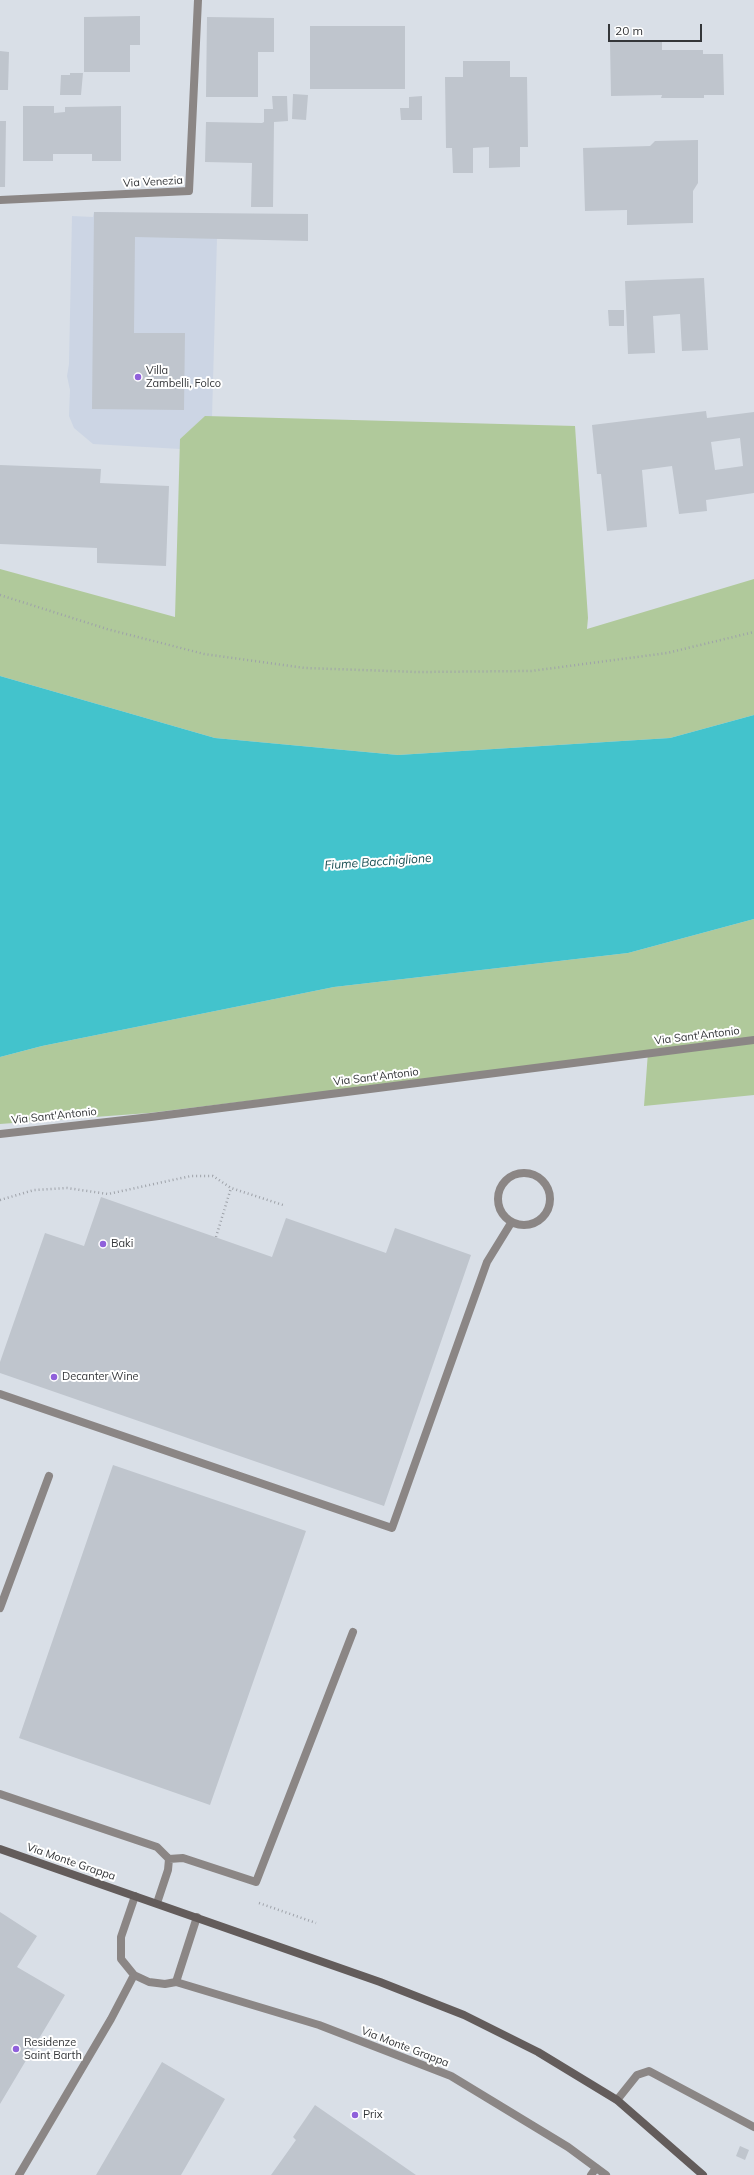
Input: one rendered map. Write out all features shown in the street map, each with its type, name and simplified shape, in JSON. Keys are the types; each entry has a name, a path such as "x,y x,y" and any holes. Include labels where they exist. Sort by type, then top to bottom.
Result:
{"main road":[{"name":"Via Monte Grappa","path":"0,1849 380,1982 464,2015 538,2052 617,2100 703,2175"}],"street":[{"name":"Via Venezia","path":"0,200 189,192 198,0"},
{"name":"Via Sant'Antonio","path":"0,1134 151,1117 754,1040"},
{"path":"528,1172 544,1182 551,1199 544,1216 529,1226 511,1222 498,1208 499,1190 510,1176 528,1172"},
{"path":"0,1394 392,1528 487,1262 511,1222"},
{"path":"0,1608 49,1476"},
{"path":"0,1794 157,1847 169,1859 183,1858 256,1882 353,1632"},
{"path":"157,1903 168,1870 169,1859"},
{"name":"Via Monte Grappa","path":"135,1896 121,1937 121,1959 134,1975 148,1982 165,1984 176,1982 318,2026 451,2076 568,2147 606,2175"},
{"path":"176,1982 197,1917"},
{"path":"19,2175 111,2019 134,1975"},
{"path":"617,2100 636,2075 649,2071 754,2127"},
{"path":"591,2175 596,2168"}],"path":[{"path":"0,595 108,630 204,654 305,668 418,672 531,671 667,653 754,632"},
{"path":"0,1200 41,1190 67,1188 108,1194 191,1176 213,1176 231,1188 283,1205"},
{"path":"216,1237 231,1188"}],"shaded area":[{"path":"94,212 136,213 217,238 212,417 205,417 180,439 180,449 93,444 74,428 69,416 70,390 67,376 69,364 72,216 93,217"}],"green space":[{"path":"205,416 575,426 588,618 587,629 754,579 754,715 670,738 398,755 215,738 0,676 0,569 175,617 180,439"},
{"path":"754,919 754,1095 644,1106 648,1052 149,1113 0,1124 0,1057 42,1046 334,987 628,953"}],"water":[{"name":"Fiume Bacchiglione","path":"0,676 215,738 398,755 670,738 754,715 754,919 628,953 334,987 42,1046 0,1057"}],"building":[{"path":"140,16 140,45 130,45 130,72 84,72 84,17"},
{"path":"207,17 274,18 274,52 258,52 258,97 206,97"},
{"path":"310,26 405,26 405,89 310,89"},
{"path":"662,41 662,50 703,50 703,54 723,54 724,95 704,95 704,98 661,98 662,95 611,96 610,42"},
{"path":"0,51 9,52 8,90 0,90"},
{"path":"463,61 510,61 510,77 527,77 528,147 520,147 520,167 489,168 489,147 473,148 473,173 453,173 452,148 446,148 445,77 463,77"},
{"path":"70,73 83,73 81,95 60,95 61,75 70,75"},
{"path":"293,94 308,95 306,120 292,119"},
{"path":"272,96 287,96 288,121 274,122 273,207 251,207 252,163 205,162 206,122 262,123 264,122 264,109 273,109"},
{"path":"422,96 422,120 401,120 400,108 409,108 409,97"},
{"path":"23,106 54,106 54,113 65,112 65,107 121,106 121,161 92,161 92,154 53,154 53,161 23,161"},
{"path":"0,121 6,121 5,187 0,187"},
{"path":"698,140 698,183 693,191 693,223 627,225 627,210 585,211 583,148 650,146 655,141"},
{"path":"94,212 308,214 308,241 135,237 134,333 185,333 184,410 92,409"},
{"path":"704,278 708,350 682,351 680,314 653,316 655,353 628,354 625,281"},
{"path":"608,310 624,310 624,326 609,326"},
{"path":"706,411 707,418 754,412 754,493 706,500 707,511 679,514 672,466 642,470 647,527 607,531 601,474 597,474 592,425","holes":["740,438 743,466 715,470 711,442"]},
{"path":"0,465 101,469 100,483 169,486 166,566 97,563 97,548 0,544"},
{"path":"101,1197 272,1257 286,1218 386,1253 395,1228 471,1255 384,1506 0,1373 0,1362 45,1233 84,1246"},
{"path":"113,1465 306,1531 210,1805 19,1738"},
{"name":"Residenze Saint Barth","path":"0,1912 37,1936 17,1967 65,1995 0,2104"},
{"path":"162,2062 225,2099 181,2175 96,2175"},
{"path":"315,2105 416,2175 271,2175 296,2140 293,2137"},
{"path":"740,2146 749,2150 745,2160 736,2156"}],"place":[{"name":"Villa Zambelli, Folco","path":"138,377"},
{"name":"Baki","path":"103,1244"},
{"name":"Decanter Wine","path":"54,1377"},
{"name":"Residenze Saint Barth","path":"16,2049"},
{"name":"Prix","path":"355,2115"}]}
